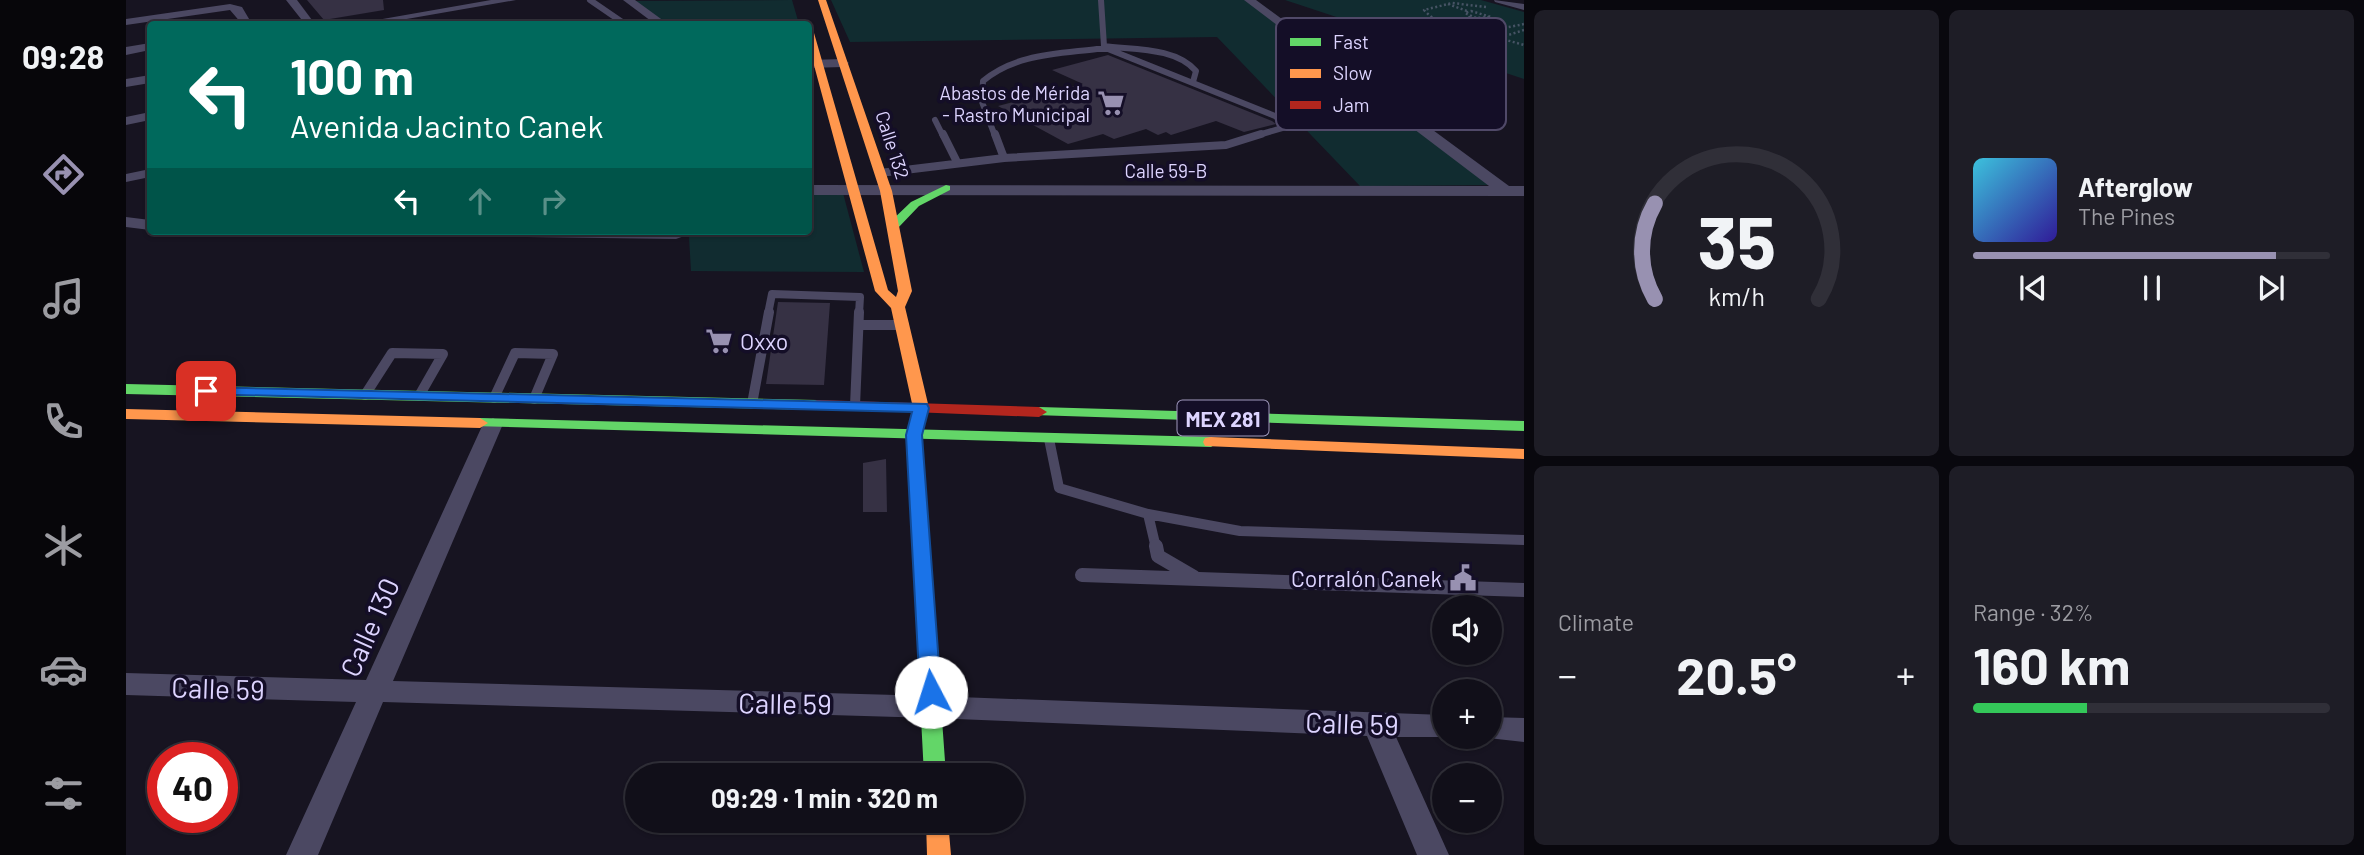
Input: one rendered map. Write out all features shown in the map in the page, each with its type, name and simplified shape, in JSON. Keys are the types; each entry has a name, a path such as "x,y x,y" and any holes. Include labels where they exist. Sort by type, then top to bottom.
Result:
{"street":[{"path":"291,0 308,21"},
{"path":"379,21 512,0"},
{"path":"628,0 658,21"},
{"name":"Calle 132","path":"822,0 886,191 905,291 898,307"},
{"path":"1249,0 1276,20"},
{"path":"1498,5 1524,7"},
{"path":"126,22 230,7 238,9 245,21"},
{"path":"126,51 147,48"},
{"path":"814,64 843,63"},
{"name":"Calle 132","path":"814,64 855,190 882,291 898,307 904,326 921,408 914,435 934,763"},
{"path":"126,83 147,80"},
{"path":"126,121 147,117"},
{"path":"1423,130 1505,191"},
{"path":"126,180 147,174"},
{"path":"126,180 147,184"},
{"path":"893,226 915,204 946,188"},
{"name":"Calle 59-B","path":"812,190 886,191 946,188 1524,191"},
{"path":"126,222 147,225"},
{"name":"MEX 281","path":"126,389 855,406 1524,426"},
{"path":"708,430 712,403"},
{"path":"1043,413 1049,439"},
{"name":"MEX 281","path":"126,414 1392,447 1524,454"},
{"name":"Calle 130","path":"302,855 493,424"},
{"name":"Calle 59","path":"126,684 932,707 1432,726"},
{"path":"1376,724 1433,855"},
{"path":"1502,729 1524,730"},
{"path":"938,833 939,855"}],"lane":[{"path":"590,0 621,21"},
{"path":"1101,0 1104,46 1108,49 1276,117"},
{"path":"1004,158 982,102 980,90 989,74 1020,61 1108,49 1148,50 1188,62 1196,71 1193,82"},
{"path":"935,120 957,162"},
{"path":"880,173 1004,158 1226,145 1276,130"},
{"path":"752,404 772,294 860,297 855,406"},
{"path":"859,325 904,326"},
{"path":"365,395 392,352 443,354 419,396"},
{"path":"494,398 515,353 553,354 534,399"},
{"path":"1049,439 1059,488 1149,513 1240,531 1524,540"},
{"path":"1149,513 1158,556 1196,578"},
{"path":"1082,575 1524,590"}],"path":[{"path":"1426,18 1421,14 1424,10 1436,5 1498,5"},
{"path":"1449,5 1491,16 1483,18"},
{"path":"1468,12 1466,14 1470,17"},
{"path":"1467,18 1474,18"},
{"path":"1506,28 1524,27"},
{"path":"1506,35 1524,27"},
{"path":"1506,39 1524,45"}],"green space":[{"path":"792,0 798,21 657,21 627,1"},
{"path":"831,0 1249,0 1276,20 1276,98 1217,37 850,42"},
{"path":"1285,0 1481,0 1524,12 1524,79 1506,73 1506,18 1339,18"},
{"path":"1306,130 1423,130 1497,185 1360,186"},
{"path":"812,193 843,193 864,272 691,271 689,237 812,235"}],"building":[{"path":"307,0 383,0 384,10 324,20"},
{"path":"1108,55 1276,124 1244,132 1216,121 1171,135 1166,132 1158,135 1146,129 1114,139 1103,134 1068,144 998,106 1083,84 1052,70"},
{"path":"778,302 830,303 824,385 766,384"},
{"path":"886,459 887,512 863,512 863,463"}],"traffic: fast":[{"path":"893,226 915,204 946,188"},
{"path":"126,389 817,405"},
{"path":"1039,412 1524,426"},
{"path":"480,423 1211,442"},
{"path":"916,469 934,763"}],"traffic: slow":[{"path":"822,0 886,191 905,291 898,307"},
{"path":"812,40 882,291 898,307 921,408 914,435 916,469"},
{"path":"126,414 480,423"},
{"path":"1211,442 1524,454"},
{"path":"938,833 939,855"}],"traffic: jam":[{"path":"817,405 1039,412"}],"place":[{"name":"Abastos de Mérida - Rastro Municipal","path":"1111,103"},
{"name":"Oxxo","path":"719,341"},
{"name":"Corralón Canek","path":"1463,578"}],"route":[{"path":"206,391 921,408 914,435 931,692"}]}
